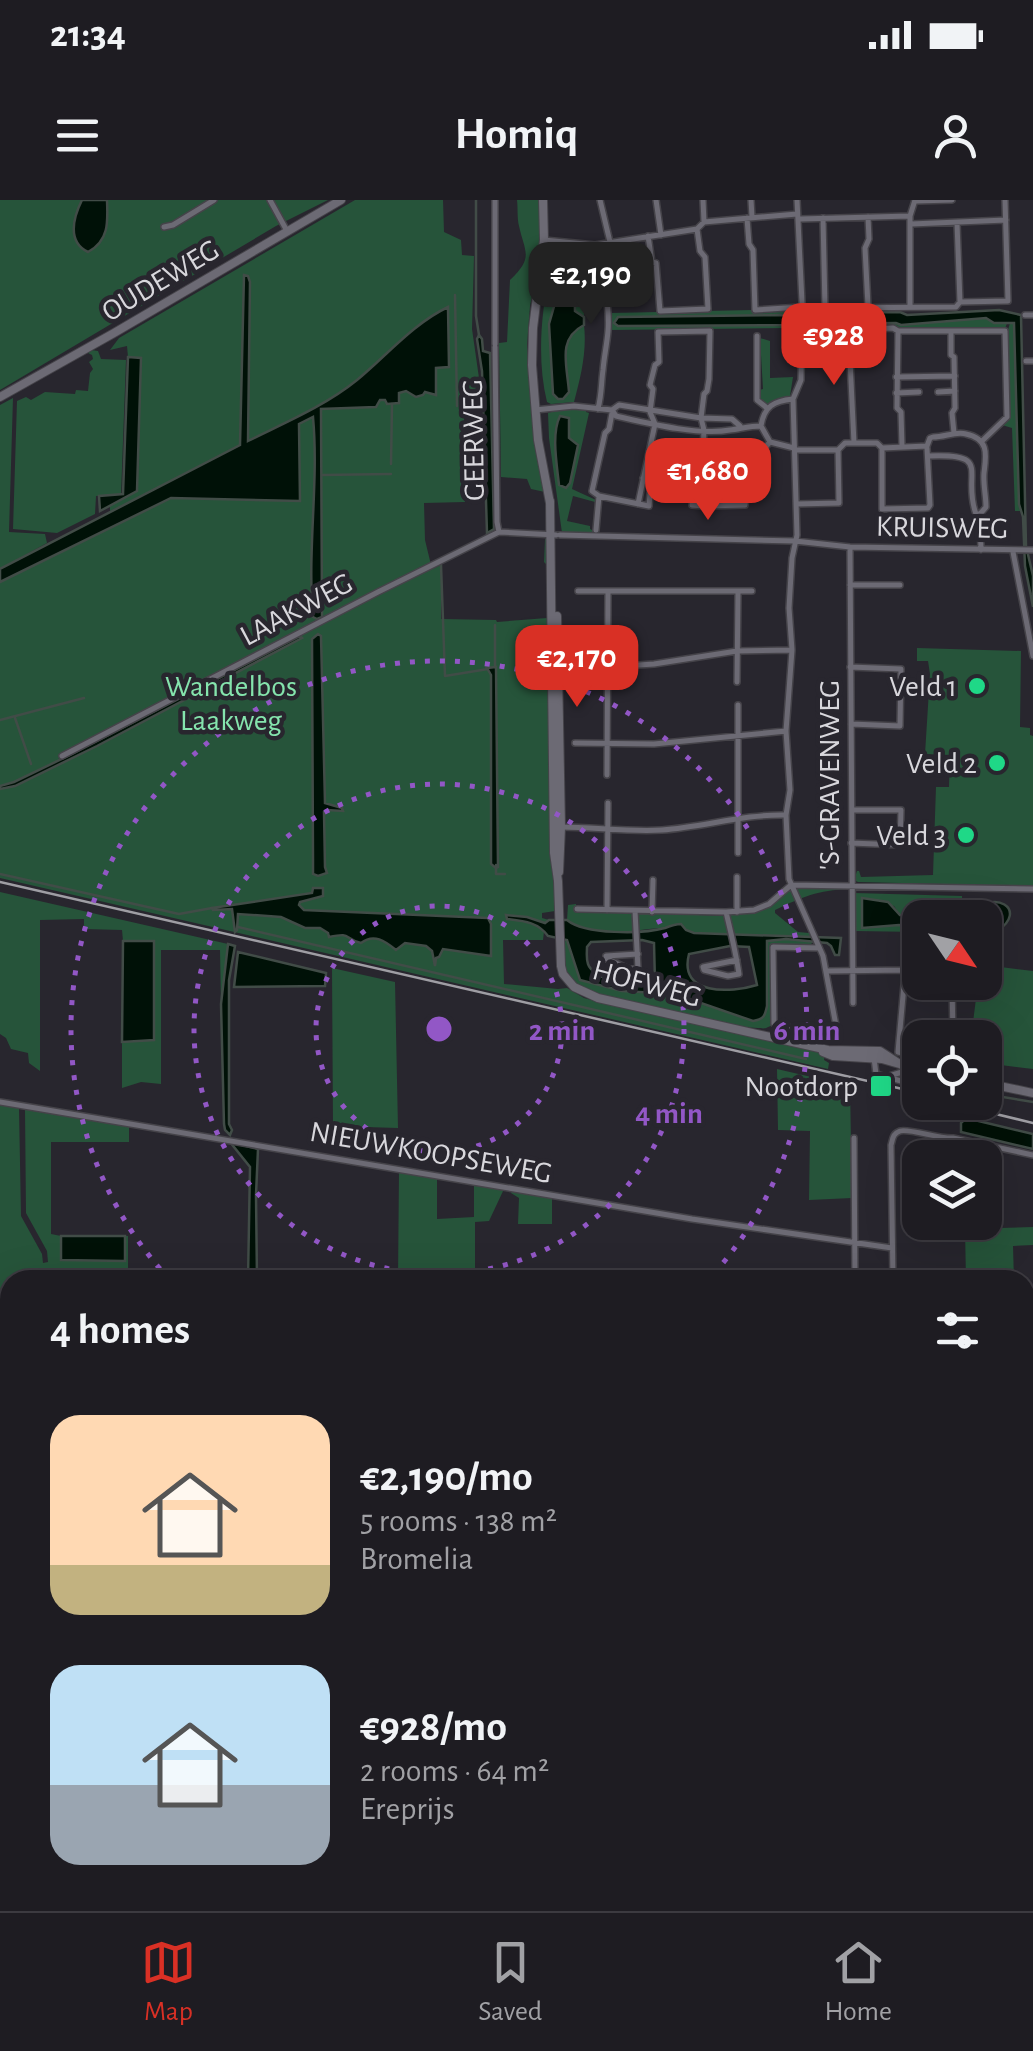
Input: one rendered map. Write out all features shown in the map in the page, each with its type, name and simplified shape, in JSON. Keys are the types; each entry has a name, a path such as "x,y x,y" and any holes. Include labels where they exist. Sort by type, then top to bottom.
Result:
{"main road":[{"name":"OUDEWEG","path":"0,397 342,200"},
{"name":"HOFWEG","path":"543,200 544,240 532,328 532,364 535,410 556,536 558,912 563,974 574,988 588,995 816,1047 833,1056 874,1054 902,1066"},
{"path":"1002,1087 1033,1093"}],"street":[{"path":"164,227 214,200"},
{"path":"270,200 285,232"},
{"name":"GEERWEG","path":"494,200 500,532"},
{"path":"600,200 610,242"},
{"path":"656,200 661,234"},
{"path":"702,200 704,222"},
{"path":"751,200 749,244 755,310 800,307"},
{"path":"797,200 801,380 792,398 796,504 789,608 792,650 786,731 790,790 786,815 791,885 814,934 818,946 826,971 836,1035 774,1024 773,947 818,946"},
{"path":"910,306 911,220 916,201 952,200"},
{"path":"960,302 1008,300 1005,200"},
{"path":"868,217 868,306"},
{"path":"544,240 595,245 697,228 704,222 750,218 1006,220"},
{"path":"823,218 825,308 956,307 960,302 957,222"},
{"path":"648,236 652,262 656,263 660,310 708,309 705,257 700,251 697,228"},
{"path":"595,245 608,322 598,408"},
{"path":"801,334 893,328 1006,331 1007,417 981,442"},
{"path":"638,504 655,424 650,412 650,386 654,365 659,362 658,332 710,331 709,379 701,418 702,454 697,459 692,505 745,505 749,466 770,442"},
{"path":"898,331 896,393 902,447"},
{"path":"950,332 955,376 954,433"},
{"path":"852,333 854,443"},
{"path":"758,336 757,400 766,408"},
{"path":"896,377 955,376"},
{"path":"938,392 955,391"},
{"path":"896,393 919,392"},
{"path":"792,398 766,408 761,426 770,442 794,449 838,450 846,443 877,443 882,448 882,509 928,508 930,438 954,433 970,435 981,442 988,464 984,471 986,507 980,514 981,550"},
{"path":"643,478 651,482 649,506 592,493 605,432 612,410 618,405 732,420 740,426"},
{"path":"535,410 598,408 612,410 616,416 704,430 761,426"},
{"path":"882,448 927,446"},
{"path":"796,504 839,503 838,450"},
{"path":"928,456 965,458 972,468 973,506 976,514 980,514"},
{"path":"696,475 705,479 704,506"},
{"path":"596,530 598,496"},
{"name":"KRUISWEG","path":"500,532 1024,551"},
{"name":"LAAKWEG","path":"62,756 500,532"},
{"name":"'S-GRAVENWEG","path":"850,547 854,585 852,1004"},
{"path":"1024,551 1033,656"},
{"path":"854,585 900,585"},
{"path":"578,591 752,591"},
{"path":"607,774 608,591"},
{"path":"738,592 738,682"},
{"path":"555,665 608,667 679,662 738,651 792,650"},
{"path":"853,668 901,669 900,726 854,724"},
{"path":"738,706 738,853"},
{"path":"575,743 654,744 786,731"},
{"path":"608,803 608,910"},
{"path":"854,810 901,810 900,845 854,843"},
{"path":"557,827 664,830 786,815"},
{"path":"737,877 737,912"},
{"path":"652,912 653,880"},
{"path":"577,909 737,912 762,908 791,885 1033,889"},
{"path":"635,911 638,954 638,969 606,959 638,954"},
{"path":"726,912 738,960 740,974 728,976 704,970 738,960"},
{"path":"826,971 902,970"},
{"path":"902,1053 898,1052 903,1000"},
{"path":"874,1054 875,1072 888,1077"},
{"name":"NIEUWKOOPSEWEG","path":"0,1102 892,1248"},
{"path":"893,1270 893,1138 901,1131 1033,1156"},
{"path":"854,1138 855,1270"}],"green space":[{"path":"0,200 328,200 276,226 0,390"},
{"name":"Wandelbos Laakweg","path":"355,200 443,200 444,232 461,240 462,255 474,256 472,329 483,406 464,407 465,502 424,503 425,540 432,569 441,565 441,619 497,622 547,618 547,539 555,911 542,913 542,918 549,920 543,940 503,940 504,984 567,988 584,998 623,1008 805,1046 825,1055 828,1069 0,878 0,405 13,398 9,532 45,534 47,543 7,565 130,502 110,511 110,506 131,494 140,358 128,357 127,346 110,350 119,338"},
{"path":"517,200 541,200 541,252 527,345 533,424 545,492 531,489 527,479 501,477 499,343 507,342 510,280 526,254"},
{"path":"557,244 573,246 584,307 584,317 575,311 573,268 559,287 549,325 558,399 567,396 566,342 574,329 584,325 585,344 574,402 551,404 547,402 544,386 541,338"},
{"path":"795,309 794,318 619,317 614,321 619,326 785,325 795,320 794,328 611,330 611,313"},
{"path":"986,318 994,323 1007,323 1005,329 857,326 852,331 838,331 837,327 818,328 818,332 804,328 804,320 815,324 901,325"},
{"path":"1010,323 1015,323 1022,511 1015,511 1012,428 1002,425 1010,417"},
{"path":"760,338 770,341 770,378 793,377 790,396 767,405 759,400 759,390 763,389"},
{"path":"98,351 101,359 126,360 121,495 96,496 95,514 57,533 13,529 17,401 26,397 31,400 45,392 88,391 93,369 89,362 92,355 88,353"},
{"path":"586,408 589,413 572,489 596,500 573,496 567,521 590,526 594,535 562,533 548,413"},
{"path":"917,648 1021,651 1020,727 1030,728 1033,736 1033,886 854,880 857,871 861,877 933,875 936,787 949,787 950,755 925,754 930,674 928,661 917,661"},
{"path":"803,887 849,889 810,895 775,910 798,932 809,933 813,942 809,946 772,945 773,1025 766,1028 726,1024 608,998 575,983 565,969 562,940 570,943 580,980 633,993 675,994 753,1021 761,1019 766,937 669,928 601,933 567,920 568,905 576,904 576,910 722,916 759,911 787,891"},
{"path":"0,892 228,944 221,1004 220,950 161,950 161,1084 141,1082 122,1088 122,1042 154,1039 154,941 123,941 122,930 84,929 84,919 40,920 40,1071 29,1063 28,1053 11,1049 0,1034"},
{"path":"854,893 962,896 962,900 902,900 902,915 894,906 862,898 862,928 899,925 902,932 854,931"},
{"path":"1002,967 1033,971 1033,1069 1002,1065 1002,1020 973,1020 976,1000 1002,1000"},
{"path":"332,968 395,982 398,1128 333,1126"},
{"path":"777,1069 850,1086 852,1198 809,1200 810,1131 778,1130"},
{"path":"0,1104 19,1108 21,1216 43,1263 48,1262 47,1251 26,1213 25,1109 129,1125 129,1142 51,1142 51,1234 61,1236 61,1260 124,1261 128,1236 128,1270 0,1270"},
{"path":"399,1171 437,1178 437,1219 474,1217 474,1184 504,1189 489,1221 475,1222 475,1270 398,1270"},
{"path":"512,1190 552,1197 552,1224 518,1224 519,1198"},
{"path":"1033,1227 1033,1245 1013,1246 1014,1270 966,1270 965,1240 1002,1240 1002,1228"}],"shaded area":[{"path":"82,200 107,200 104,237 88,252 74,236 74,222"},
{"path":"566,248 573,271 575,311 584,317 584,325 567,345 569,392 558,399 553,394 549,324 557,296 560,259"},
{"path":"244,275 250,282 248,441 345,389 412,331 448,307 449,367 436,368 436,395 425,392 416,397 406,391 399,393 399,403 380,400 376,407 321,409 322,617 313,617 313,417 299,424 300,501 171,498 0,582 0,569 240,445"},
{"path":"999,310 1021,315 1026,546 1033,576 1033,607 1019,504 1014,323 994,323 986,318 901,325 815,324 805,320 814,313 907,315"},
{"path":"786,315 794,320 785,325 614,323 618,317"},
{"path":"479,335 483,351 490,353 494,529 487,533 482,371 477,339"},
{"path":"128,357 141,358 137,491 100,511 99,496 123,494"},
{"path":"560,416 569,418 569,438 578,445 566,488 559,485 556,459"},
{"path":"318,634 325,803 343,811 324,812 327,873 318,876 313,874 312,639"},
{"path":"300,636 97,746 15,786 0,789 0,786 72,754"},
{"path":"496,667 496,868 491,864 491,675 487,668"},
{"path":"313,888 323,888 323,896 300,902 304,910 488,918 491,956 443,949 435,966 432,951 426,946 405,943 396,950 375,938 361,943 345,935 329,937 320,928 305,928 281,917 238,914 235,932 232,909 212,908 312,893"},
{"path":"862,898 888,902 902,915 902,925 862,928"},
{"path":"1002,903 1009,909 1002,927"},
{"path":"506,915 545,923 567,920 614,932 681,924 694,933 841,938 839,955 827,943 767,941 767,1006 763,1016 753,1021 675,994 622,991 580,980 567,940 548,936 530,923 507,919","holes":["591,942 654,943 655,983 618,983 596,973 588,964 587,947","730,946 749,947 757,985 721,990 691,978 689,954"]},
{"path":"123,941 154,941 154,1040 122,1042"},
{"path":"228,944 235,946 229,980 230,1135 224,1124 221,1004"},
{"path":"238,952 326,973 325,986 234,987"},
{"path":"974,1120 1033,1134 1033,1149 961,1132 961,1123"},
{"path":"230,1142 258,1149 257,1270 248,1270 250,1167"},
{"path":"61,1236 125,1236 125,1261 61,1260"}],"waterway":[{"path":"476,200 479,335"},
{"path":"455,295 457,406"},
{"path":"391,464 392,404"},
{"path":"322,475 391,474"},
{"path":"441,565 445,676 488,669"},
{"path":"495,625 495,667"},
{"path":"0,720 84,698"},
{"path":"15,718 31,764"},
{"path":"496,865 496,874 505,874"},
{"path":"0,874 179,914 212,908"},
{"path":"238,927 806,1059"},
{"path":"1002,1097 1033,1102"}],"tram line":[{"path":"0,882 902,1089"},
{"path":"1002,1116 1033,1123"}],"place":[{"name":"Veld 1","path":"977,686"},
{"name":"Veld 2","path":"997,763"},
{"name":"Veld 3","path":"966,835"},
{"name":"Nootdorp","path":"881,1086"}]}
